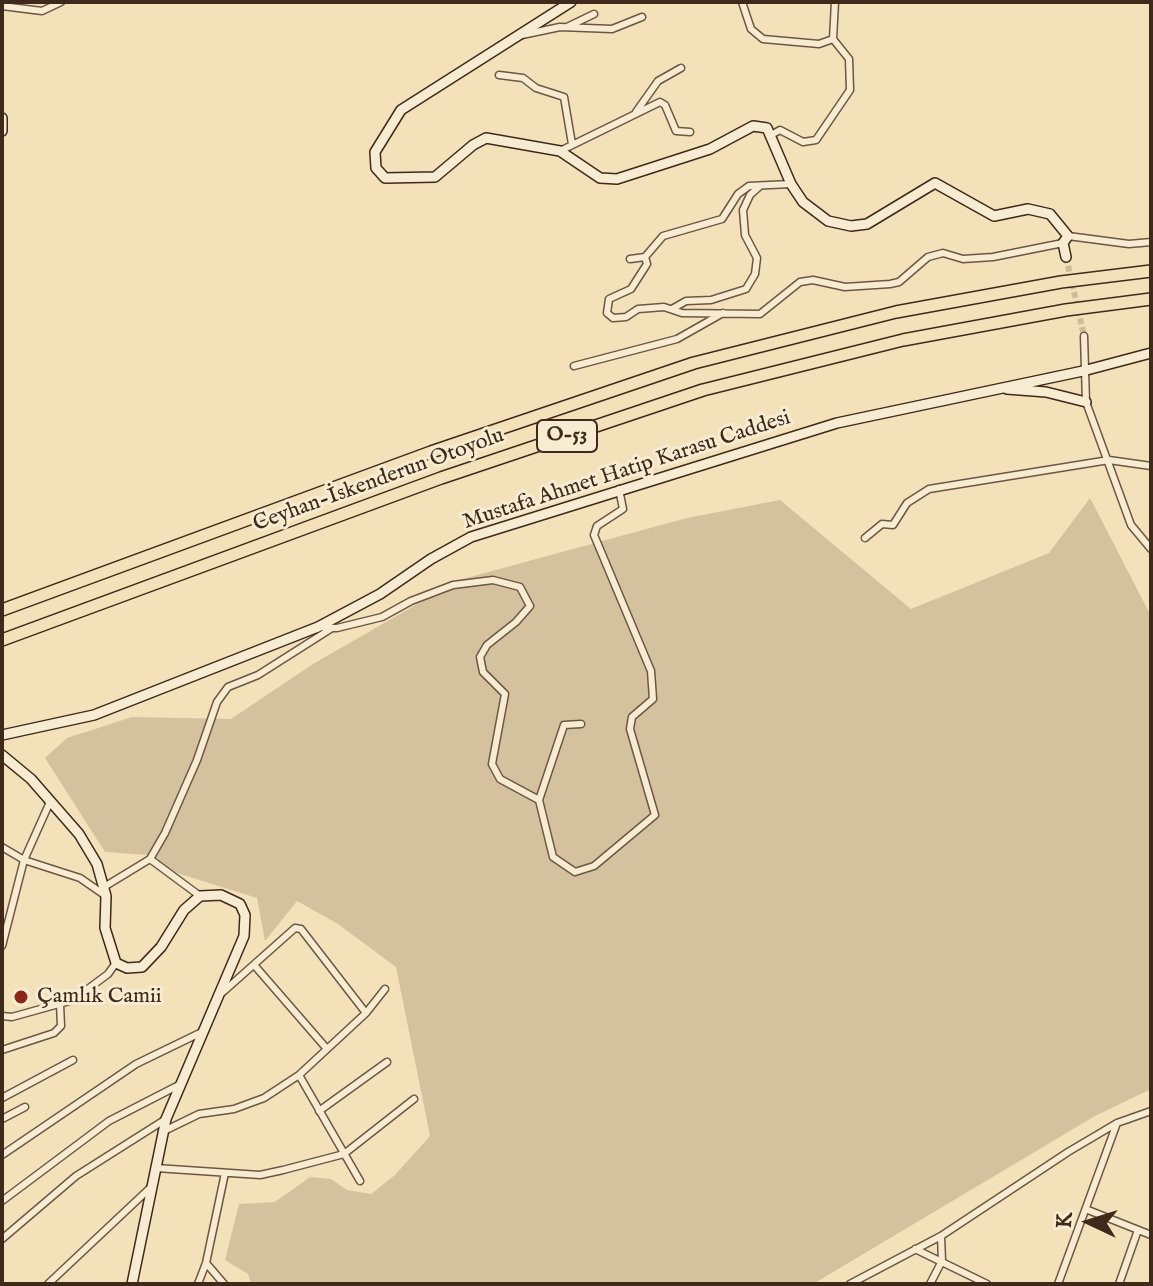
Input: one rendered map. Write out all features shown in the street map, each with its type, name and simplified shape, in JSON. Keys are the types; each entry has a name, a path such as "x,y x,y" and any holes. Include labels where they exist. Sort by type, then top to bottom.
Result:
{"highway":[{"name":"Ceyhan-İskenderun Otoyolu","path":"2,610 431,452 694,363 896,312 1061,282 1151,271"},
{"name":"Ceyhan-İskenderun Otoyolu","path":"2,640 441,478 703,390 903,340 1066,310 1151,299"}],"street":[{"path":"2,6 42,11 61,2"},
{"path":"571,2 401,110 375,152 376,168 385,178 435,177 486,138 560,151 600,178 617,179 710,149 753,126 767,128 791,184 803,202 838,225 867,224 935,183 994,216 1039,210 1058,220 1066,240 1066,257"},
{"path":"742,2 751,29 763,39 819,44 833,39"},
{"path":"771,135 780,130 803,142 816,140 850,90 852,72 849,59 833,39 835,2"},
{"path":"567,27 594,14"},
{"path":"519,36 567,27 612,29 642,17"},
{"path":"636,112 658,81 681,68"},
{"path":"499,75 523,78 536,88 564,97 572,144"},
{"path":"560,151 660,102 665,105 676,131 690,132"},
{"path":"2,118 2,131"},
{"path":"630,259 645,257 663,236 722,219 738,194 749,186 791,184"},
{"path":"672,309 686,301 711,300 746,289 755,274 757,258 745,235 743,210 750,195 760,186"},
{"path":"645,257 647,264 638,283 609,299 607,313 613,318 626,317 638,309 760,314 800,282 845,287 890,284 899,282 928,257 943,253 963,259 993,257 1066,240 1129,244 1151,242"},
{"path":"574,366 677,339 723,313"},
{"path":"1084,336 1086,402 1131,525 1151,549"},
{"name":"Mustafa Ahmet Hatip Karasu Caddesi","path":"2,735 94,715 318,627 380,594 471,537 837,423 1083,371 1151,353"},
{"path":"990,389 1046,392 1086,402"},
{"path":"865,538 882,524 893,525 907,503 929,489 1109,460 1151,466"},
{"path":"581,724 564,725 539,800 553,857 575,872 594,866 655,815 630,729 632,717 653,699 651,671 594,535 597,526 623,509 619,489"},
{"path":"318,627 333,628 382,617 411,601 453,585 493,580 520,587 530,606 516,622 487,645 480,657 483,672 505,694 492,764 500,779 539,800"},
{"path":"105,892 150,859 197,760 217,702 228,687 258,675 333,628"},
{"path":"5,760 79,834 97,864 105,892 105,928 116,963 127,968 142,967 161,947 184,910 200,896 221,895 240,904 245,915 244,936 166,1119 131,1283"},
{"path":"2,946 24,860 50,802"},
{"path":"2,847 24,860 80,878 105,892"},
{"path":"150,859 200,896"},
{"path":"2,908 13,910"},
{"path":"220,994 295,928 301,929 366,1013"},
{"path":"2,1016 12,1017 73,1000 108,974 116,963"},
{"path":"255,966 327,1049"},
{"path":"162,1132 199,1114 234,1109 264,1098 299,1075 366,1013 385,989"},
{"path":"2,1050 54,1033 61,1026 60,1004"},
{"path":"2,1155 136,1064 205,1030"},
{"path":"2,1098 73,1060"},
{"path":"319,1111 387,1062"},
{"path":"299,1075 360,1181"},
{"path":"2,1201 109,1121 181,1084"},
{"path":"154,1168 260,1175 344,1154 414,1099"},
{"path":"2,1119 25,1107"},
{"path":"850,1284 941,1236 1117,1123 1151,1111"},
{"path":"2,1239 76,1176 166,1119"},
{"path":"1058,1284 1088,1210 1117,1123"},
{"path":"198,1284 206,1263 225,1173"},
{"path":"48,1284 149,1189"},
{"path":"1088,1210 1151,1235"},
{"path":"1119,1284 1138,1230"},
{"path":"930,1284 942,1261 941,1236"},
{"path":"915,1249 987,1284"},
{"path":"206,1263 224,1284"}],"shaded area":[{"path":"1090,498 1151,616 1151,1089 1095,1116 813,1284 251,1284 248,1274 225,1260 239,1204 275,1202 310,1177 331,1179 347,1190 371,1194 395,1175 430,1136 396,967 338,924 297,901 265,941 257,898 177,873 148,855 105,852 45,758 67,738 132,717 231,719 313,664 459,580 687,518 780,500 911,609 1049,553"}],"tunnel":[{"path":"1066,257 1084,336"}],"place":[{"name":"Çamlık Camii","path":"21,997"}]}
